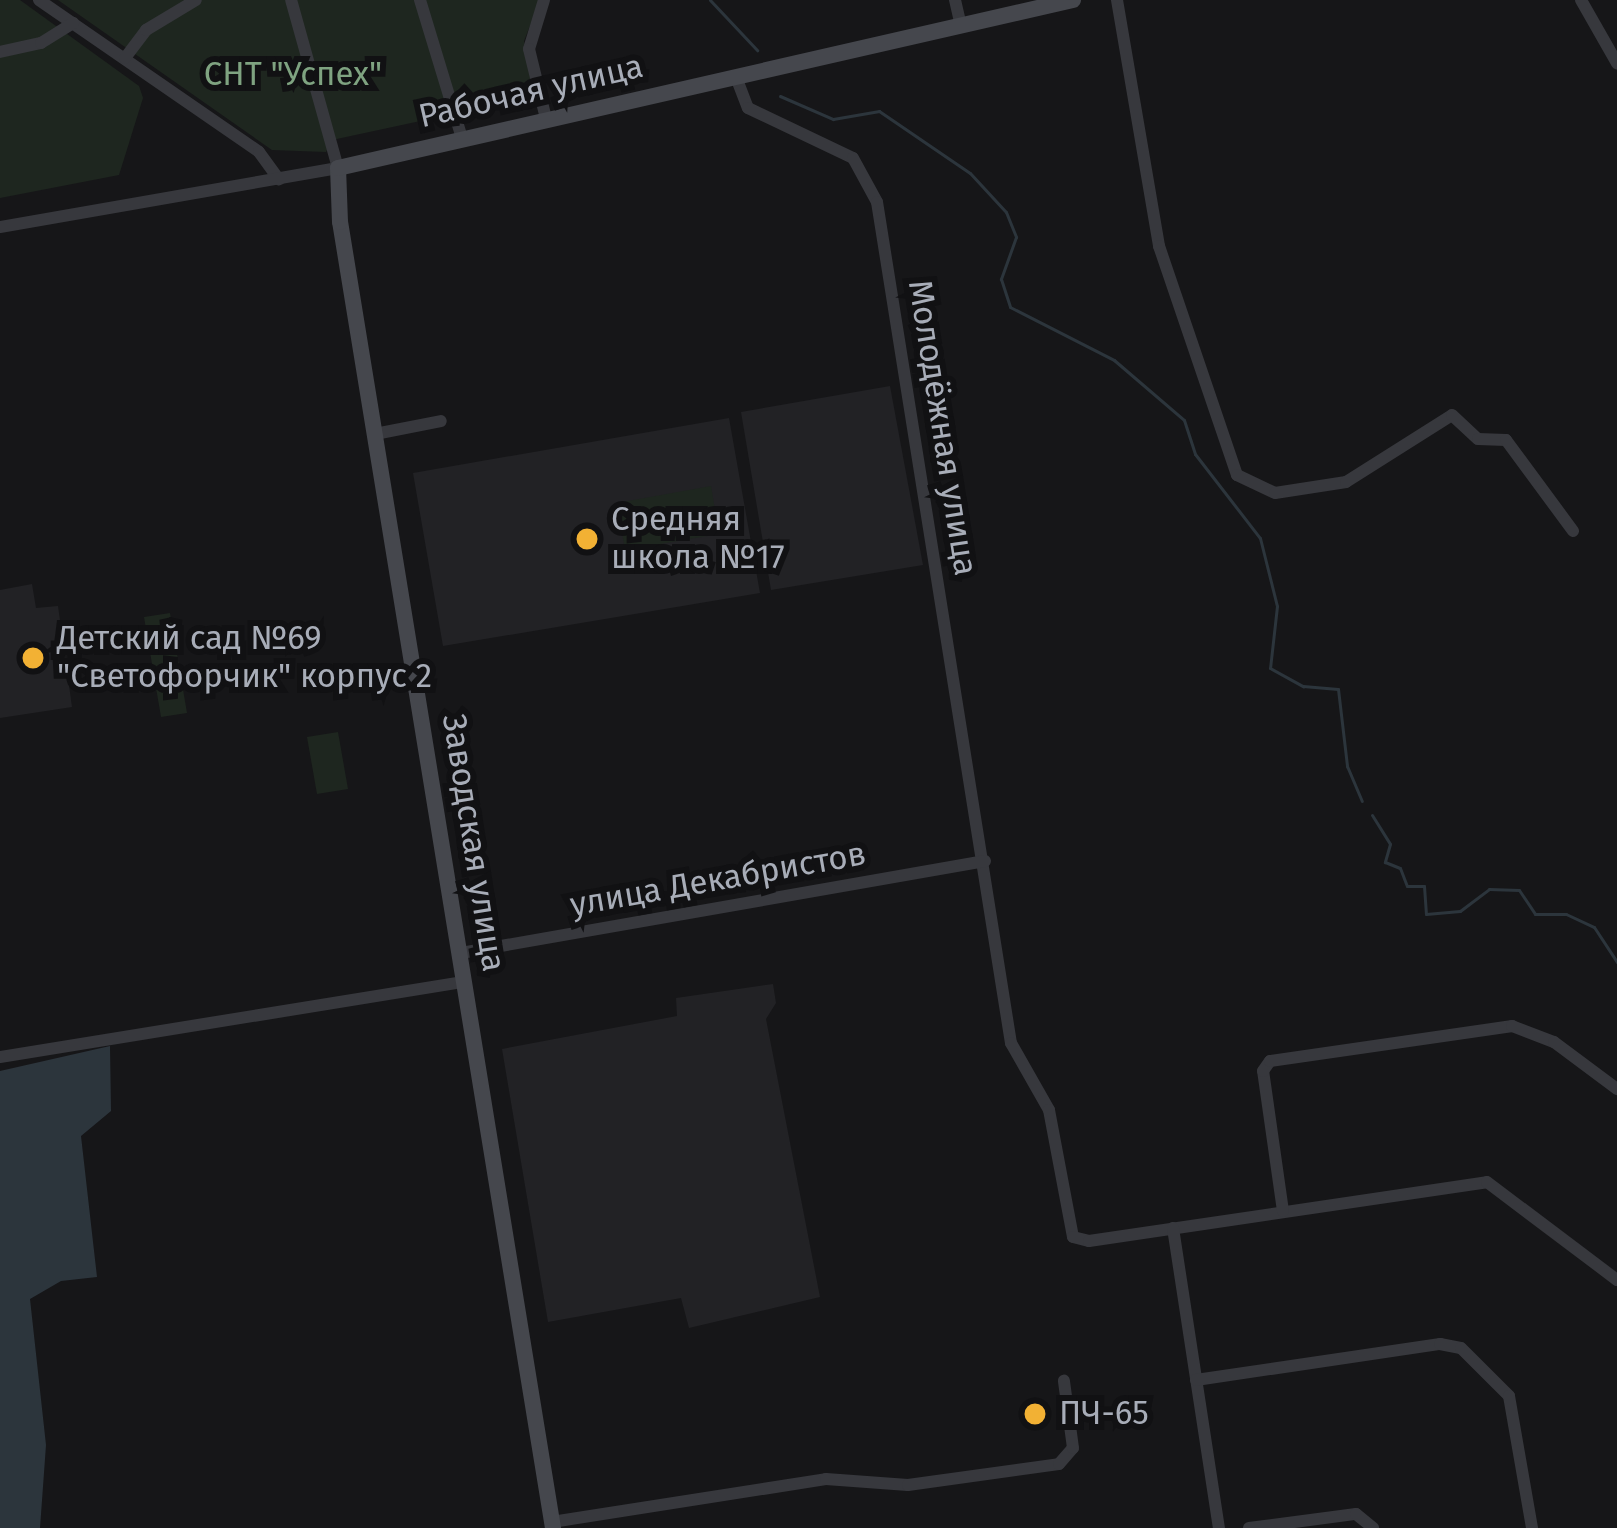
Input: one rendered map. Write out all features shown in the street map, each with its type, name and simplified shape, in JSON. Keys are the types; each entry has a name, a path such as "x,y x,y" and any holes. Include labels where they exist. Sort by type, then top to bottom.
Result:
{"street":[{"path":"39,0 260,152 279,180"},
{"path":"124,58 146,30 196,0"},
{"path":"291,0 338,168"},
{"path":"420,0 462,138"},
{"path":"544,0 529,49 546,119"},
{"path":"955,0 961,26"},
{"name":"Рабочая улица","path":"0,226 338,168 1073,0"},
{"path":"1117,0 1159,246 1238,475 1276,493 1321,489 1385,463 1452,415 1478,439 1506,440 1573,531"},
{"path":"1581,0 1617,63"},
{"path":"0,52 41,43 73,22"},
{"name":"Молодёжная улица","path":"736,76 748,108 853,158 877,202 1011,1043 1048,1110 1068,1230 1089,1241 1173,1228"},
{"name":"Заводская улица","path":"338,168 340,222 553,1525"},
{"path":"375,434 441,421"},
{"name":"улица Декабристов","path":"460,953 985,861"},
{"path":"0,1057 465,982"},
{"path":"1283,1211 1263,1071 1270,1061 1512,1026 1554,1042 1617,1089"},
{"path":"1219,1528 1173,1228 1486,1182 1617,1280"},
{"path":"1196,1380 1440,1344 1462,1348 1509,1396 1532,1528"},
{"path":"553,1525 826,1479 908,1485 1059,1464 1073,1448 1064,1381"},
{"path":"1250,1528 1356,1514 1373,1528"}],"shaded area":[{"path":"890,386 923,565 771,590 741,412"},
{"name":"Средняя школа №17","path":"729,418 760,593 443,646 413,473"},
{"name":"Детский сад №69 \"Светофорчик\" корпус 2","path":"32,584 36,608 58,606 72,707 0,718 0,590"},
{"path":"773,984 776,1003 766,1019 820,1297 689,1328 681,1298 548,1322 502,1049 677,1016 676,998"},
{"path":"110,1046 111,1111 81,1136 97,1277 61,1281 30,1299 46,1445 40,1528 0,1528 0,1071"}],"green space":[{"path":"0,0 20,0 139,86 143,98 119,175 0,198"},
{"name":"СНТ \"Успех\"","path":"58,0 540,0 524,41 537,96 332,140 326,152 272,150"},
{"path":"711,486 719,534 625,550 617,503"},
{"path":"170,613 187,713 161,717 144,617"},
{"path":"338,732 348,789 317,794 307,737"}],"waterway":[{"path":"710,0 757,50"},
{"path":"780,96 833,119 879,111 970,173 1006,212 1016,237 1001,279 1010,307 1114,360 1184,420 1195,454 1260,538 1277,606 1270,668 1303,686 1338,689 1347,766 1362,801"},
{"path":"1372,815 1390,844 1385,862 1400,868 1407,886 1424,886 1426,914 1460,911 1489,889 1519,890 1535,914 1566,914 1594,927 1617,962"}],"place":[{"name":"Средняя школа №17","path":"587,539"},
{"name":"Детский сад №69 \"Светофорчик\" корпус 2","path":"33,658"},
{"name":"ПЧ-65","path":"1035,1414"}]}
